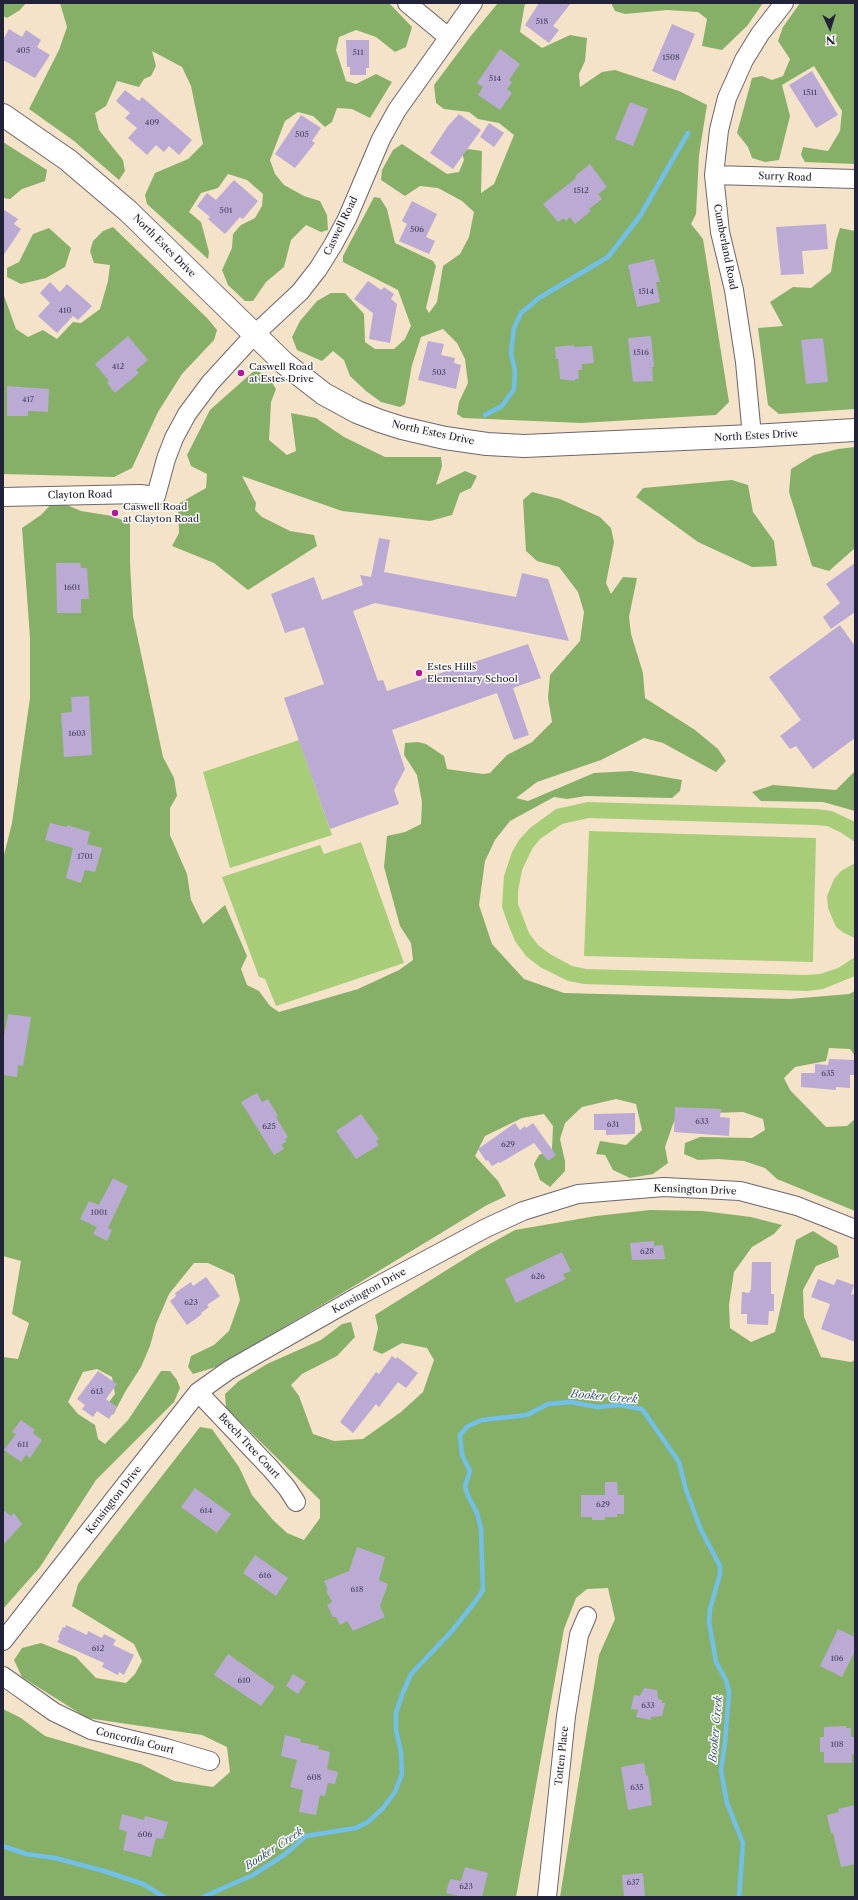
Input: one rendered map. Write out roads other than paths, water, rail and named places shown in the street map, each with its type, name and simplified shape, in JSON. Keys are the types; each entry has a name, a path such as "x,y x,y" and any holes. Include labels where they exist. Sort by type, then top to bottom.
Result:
{"main road":[{"name":"North Estes Drive","path":"3,115 68,160 128,211 284,363 324,394 357,412 402,428 445,438 487,444 524,446 855,430"}],"street":[{"path":"407,3 448,37"},
{"name":"Caswell Road","path":"156,496 164,465 174,438 187,414 210,383 254,335 300,292 322,263 347,219 381,139 397,110 473,3"},
{"name":"Cumberland Road","path":"752,436 742,342 734,290 720,232 714,175 719,130 728,98 744,60 760,34 784,3"},
{"name":"Surry Road","path":"714,175 855,179"},
{"name":"Clayton Road","path":"3,497 140,494 156,496"},
{"name":"Kensington Drive","path":"3,1641 198,1392 229,1370 357,1297 481,1230 523,1211 578,1194 664,1187 740,1191 797,1206 855,1229"},
{"name":"Beech Tree Court","path":"198,1392 271,1469 287,1488 296,1502"},
{"name":"Totten Place","path":"547,1897 566,1716 579,1635 587,1616"},
{"name":"Concordia Court","path":"3,1676 54,1712 92,1730 166,1748 210,1761"}],"waterway":[{"path":"485,415 502,406 514,389 515,371 511,353 514,328 521,313 539,298 608,257 640,216 688,133"},
{"name":"Booker Creek","path":"203,1897 253,1875 284,1855 306,1836 356,1828 368,1822 383,1808 395,1792 402,1774 401,1752 396,1730 396,1713 411,1674 451,1632 483,1590 481,1529 477,1513 468,1496 465,1486 470,1471 462,1455 460,1435 468,1426 482,1420 527,1415 548,1404 571,1402 597,1407 620,1405 642,1409 679,1462 686,1490 701,1530 720,1566 720,1574 710,1609 709,1622 716,1662 726,1680 729,1692 721,1770 727,1803 743,1843 739,1897"},
{"name":"Booker Creek","path":"3,1846 26,1854 55,1858 104,1871 143,1884 164,1897"}],"place":[{"name":"Caswell Road at Estes Drive","path":"241,373"},
{"name":"Caswell Road at Clayton Road","path":"115,513"},
{"name":"Estes Hills Elementary School","path":"419,673"}]}
